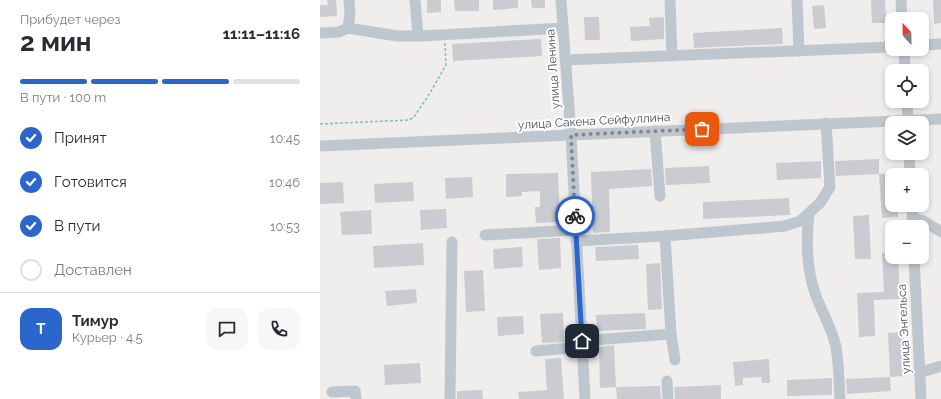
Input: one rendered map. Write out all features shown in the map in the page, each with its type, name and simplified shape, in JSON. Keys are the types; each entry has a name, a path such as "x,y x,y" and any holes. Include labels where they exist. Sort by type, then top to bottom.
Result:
{"street":[{"path":"348,28 350,13 349,0"},
{"path":"415,0 418,36"},
{"name":"улица Ленина","path":"561,0 571,135 584,399"},
{"path":"670,0 672,56"},
{"path":"797,0 799,50"},
{"path":"901,0 902,12"},
{"path":"320,33 340,32 348,28 396,36 418,36 563,28"},
{"path":"929,45 941,44"},
{"path":"565,60 885,47"},
{"name":"улица Сакена Сейфуллина","path":"929,120 941,119"},
{"name":"улица Сакена Сейфуллина","path":"320,146 826,123 885,122"},
{"path":"485,235 665,236 785,226 800,221 809,214 820,203 830,187 826,123"},
{"path":"655,131 660,196"},
{"path":"809,214 807,255 815,292 831,330 836,347 840,399"},
{"path":"929,224 941,232"},
{"path":"665,236 671,334 675,360"},
{"path":"450,399 452,242"},
{"name":"улица Энгельса","path":"914,264 921,399"},
{"path":"536,351 671,334"},
{"path":"920,373 941,366"},
{"path":"666,381 668,399"},
{"path":"332,392 355,391 356,399"}],"path":[{"path":"320,124 396,122 409,120 414,117 446,65 444,34"}],"building":[{"path":"327,0 336,0 337,16 320,17 320,5 328,5"},
{"path":"427,0 441,0 441,12 427,13"},
{"path":"454,0 479,0 479,11 455,11"},
{"path":"493,0 518,0 518,8 493,10"},
{"path":"531,0 545,0 545,8 532,8"},
{"path":"871,0 885,0 885,23 872,23"},
{"path":"933,0 941,0 941,23 934,24"},
{"path":"824,5 826,28 814,29 812,6"},
{"path":"584,17 599,17 600,40 585,40"},
{"path":"664,17 664,39 631,41 630,27 650,26 649,18"},
{"path":"782,28 783,44 694,48 693,33"},
{"path":"541,39 542,56 453,61 452,44"},
{"path":"879,159 879,174 836,176 835,161"},
{"path":"821,161 821,178 777,180 776,163"},
{"path":"709,166 710,183 666,185 665,168"},
{"path":"651,169 652,186 609,189 610,232 593,233 591,172"},
{"path":"558,173 560,222 536,223 535,207 540,207 540,191 522,192 522,196 506,197 506,174"},
{"path":"879,174 885,174 885,212 898,212 898,217 882,218"},
{"path":"472,177 473,197 446,199 445,178"},
{"path":"343,182 344,203 320,204 320,183"},
{"path":"413,182 414,201 375,203 374,184"},
{"path":"789,198 790,215 703,219 703,202"},
{"path":"446,209 447,228 421,230 420,210"},
{"path":"371,210 372,234 342,235 340,212"},
{"path":"869,215 871,259 855,259 853,216"},
{"path":"560,238 561,268 539,270 537,239"},
{"path":"423,243 424,265 374,268 373,246"},
{"path":"638,245 639,259 596,261 595,247"},
{"path":"522,247 523,267 494,269 493,249"},
{"path":"882,253 885,253 885,264 898,264 900,299 874,300 875,336 859,337 857,293 884,292"},
{"path":"660,263 662,309 648,310 646,264"},
{"path":"483,270 485,311 466,312 464,271"},
{"path":"416,289 417,303 387,306 385,291"},
{"path":"563,313 564,342 542,343 540,314"},
{"path":"645,313 646,329 597,331 596,315"},
{"path":"523,316 524,334 498,336 497,317"},
{"path":"903,332 905,376 890,377 888,333"},
{"path":"614,345 616,387 600,388 599,347"},
{"path":"561,358 564,399 519,399 518,392 547,390 545,359"},
{"path":"769,359 770,383 762,383 761,377 743,378 743,385 735,386 733,362"},
{"path":"420,363 421,383 385,385 384,365"},
{"path":"890,377 891,391 847,394 846,379"},
{"path":"832,378 832,395 787,396 787,380"},
{"path":"721,385 721,399 675,399 674,387"},
{"path":"660,386 661,399 617,399 616,387"},
{"path":"482,390 483,399 457,399 457,391"}],"way so far":[{"path":"575,216 571,135 702,129"}],"route":[{"path":"575,216 582,341"}]}
